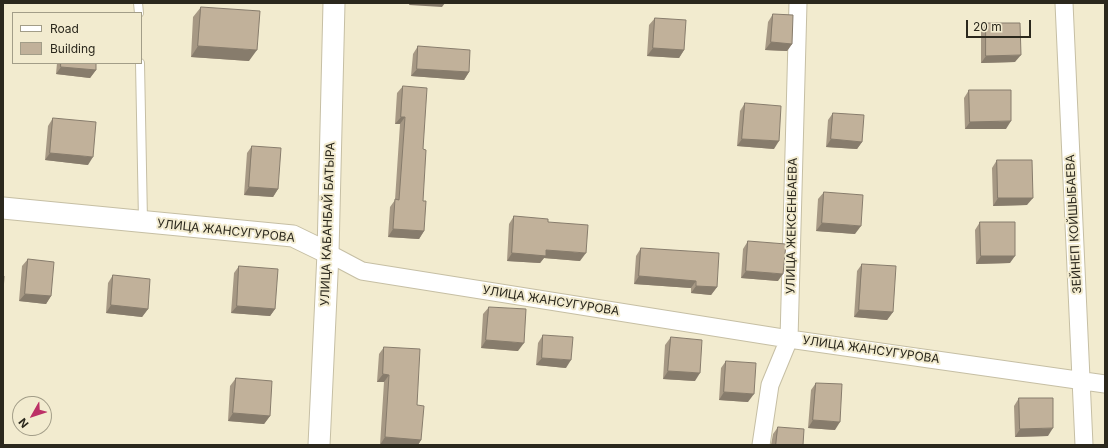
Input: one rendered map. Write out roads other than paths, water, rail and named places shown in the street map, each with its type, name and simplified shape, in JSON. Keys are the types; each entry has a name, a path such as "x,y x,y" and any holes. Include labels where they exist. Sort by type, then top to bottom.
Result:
{"street":[{"name":"УЛИЦА КАБАНБАЙ БАТЫРА","path":"319,445 328,254 334,3"},
{"name":"УЛИЦА ЖЕКСЕНБАЕВА","path":"761,445 770,385 789,338 798,3"},
{"name":"ЗЕЙНЕП КОЙШЫБАЕВА","path":"1064,3 1084,445"},
{"name":"УЛИЦА ЖАНСУГУРОВА","path":"3,208 293,236 362,271 789,338 1105,384"}],"lane":[{"path":"140,64 143,222"}]}
